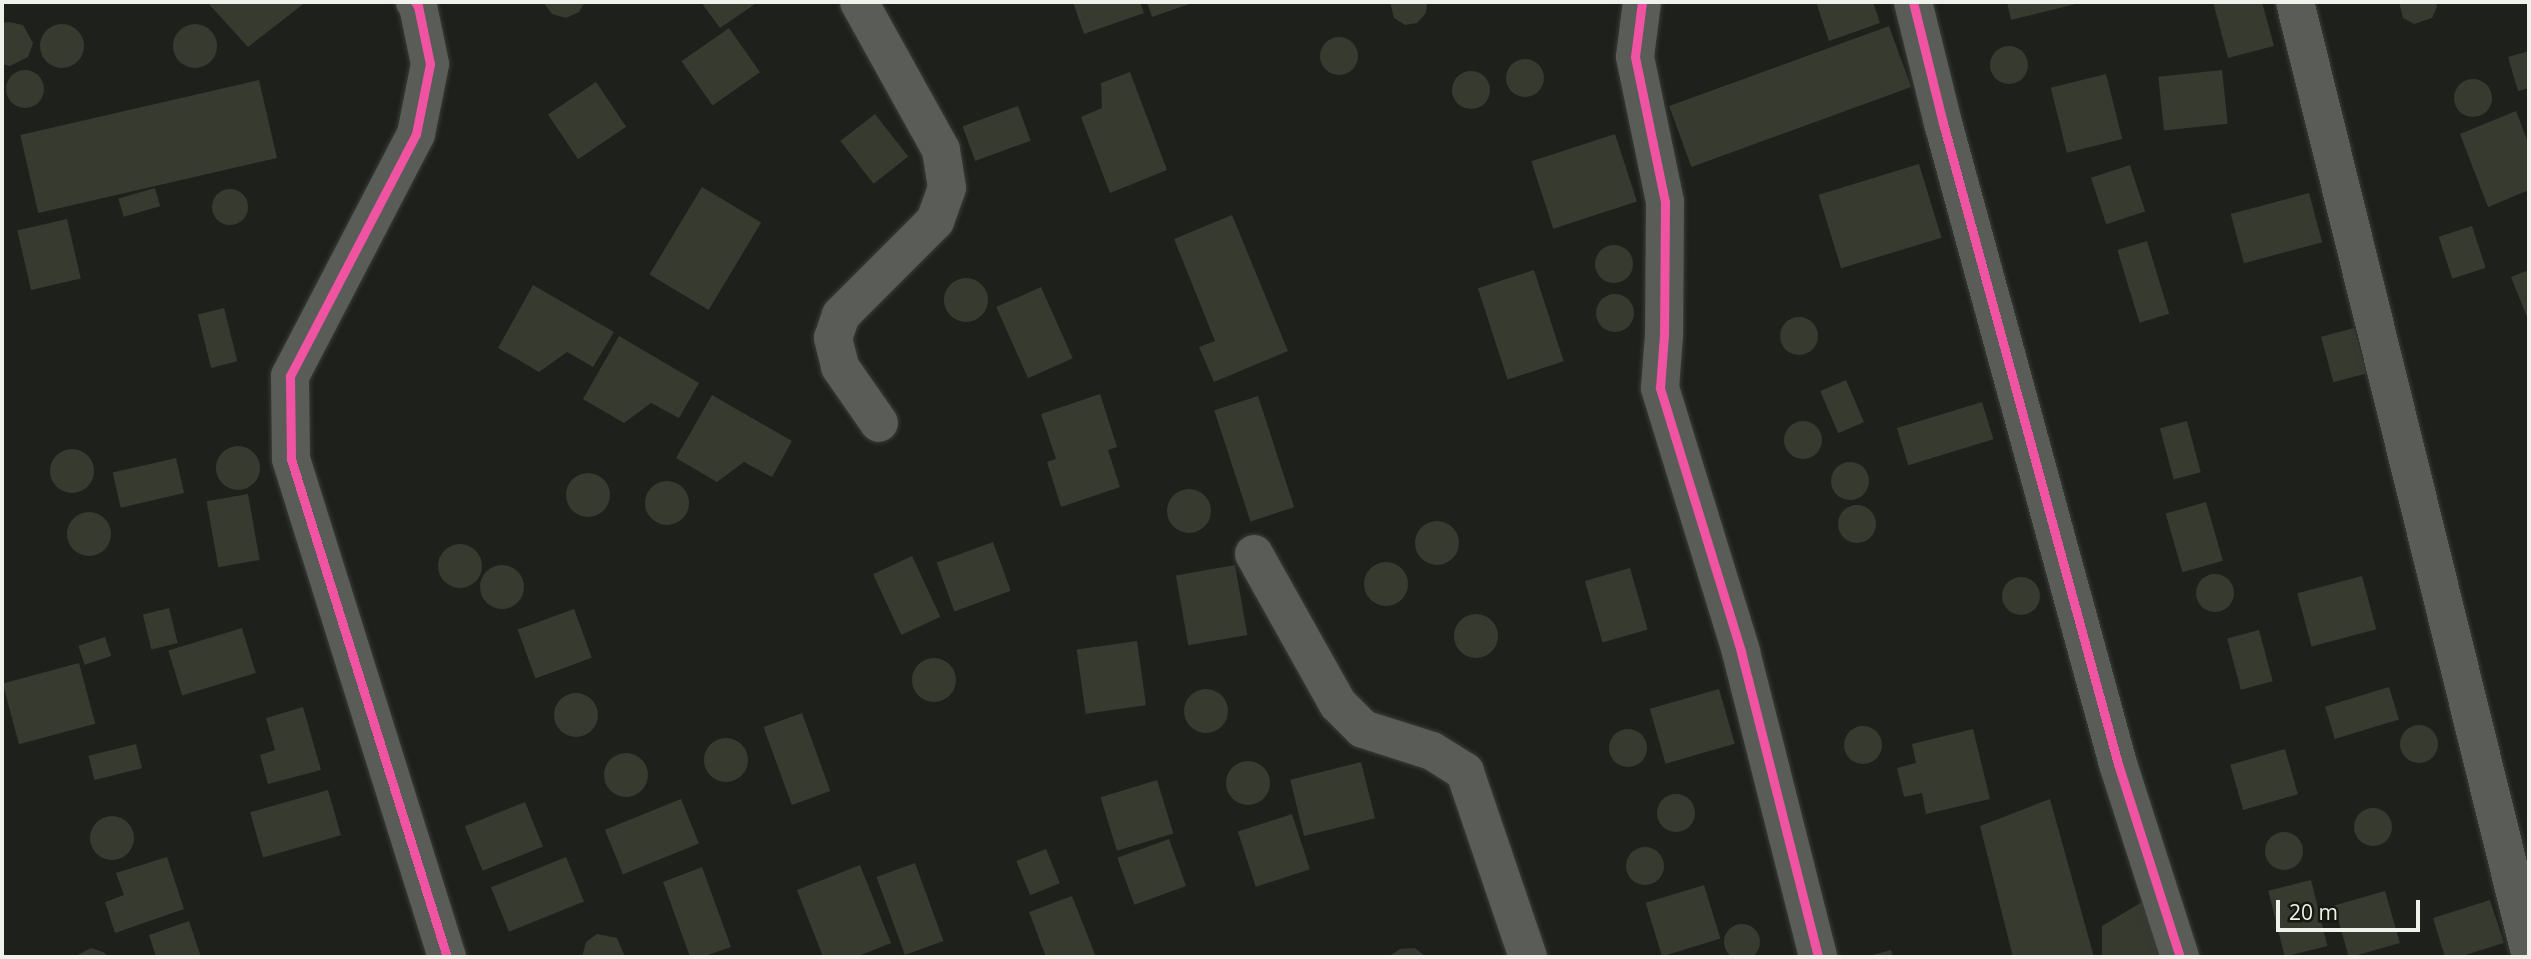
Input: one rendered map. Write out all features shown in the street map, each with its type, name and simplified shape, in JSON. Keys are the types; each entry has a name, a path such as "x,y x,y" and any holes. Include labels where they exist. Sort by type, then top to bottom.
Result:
{"street":[{"path":"415,2 430,64 416,134 289,376 291,459 447,957"},
{"path":"859,2 942,150 947,188 935,221 841,315 833,338 840,367 879,423"},
{"path":"1642,2 1635,57 1665,202 1664,335 1660,388 1741,652 1818,957"},
{"path":"1913,2 1943,123 2118,764 2180,957"},
{"path":"2295,2 2529,949"},
{"path":"1254,554 1338,704 1363,729 1432,751 1465,772 1528,957"}],"building":[{"path":"207,2 306,2 248,47"},
{"path":"543,2 585,2 579,12 566,18 552,14"},
{"path":"701,2 758,2 720,28"},
{"path":"1073,2 1140,2 1144,13 1084,34"},
{"path":"1147,2 1195,2 1152,17"},
{"path":"1390,2 1427,2 1426,13 1417,23 1405,25 1394,18"},
{"path":"1816,2 1873,2 1880,23 1829,41"},
{"path":"2007,2 2080,2 2080,3 2011,20"},
{"path":"2213,2 2262,2 2274,46 2228,58"},
{"path":"2399,2 2436,2 2437,7 2432,18 2414,24 2403,18"},
{"path":"2,23 23,25 33,43 28,57 10,66 2,64"},
{"path":"62,24 78,30 84,46 78,62 62,68 46,62 40,46 46,30"},
{"path":"195,24 204,25 211,30 216,37 216,55 211,62 204,67 195,68 186,67 179,62 174,55 173,46 174,37 179,30 186,25"},
{"path":"1889,26 1911,87 1691,167 1669,106"},
{"path":"729,28 760,72 712,106 681,61"},
{"path":"1339,37 1353,42 1358,56 1353,70 1339,75 1325,70 1320,56 1325,42"},
{"path":"2009,46 2023,51 2028,65 2023,79 2009,84 1995,79 1990,65 1995,51"},
{"path":"2529,51 2529,88 2518,91 2508,57"},
{"path":"1525,59 1539,64 1544,78 1539,92 1525,97 1511,92 1506,78 1511,64"},
{"path":"25,70 38,76 44,89 38,102 25,108 12,102 6,89 12,76"},
{"path":"2222,70 2228,124 2164,130 2158,77"},
{"path":"1471,71 1485,76 1490,90 1485,104 1471,109 1457,104 1452,90 1457,76"},
{"path":"1130,72 1167,170 1110,193 1081,117 1102,108 1101,83"},
{"path":"2106,74 2122,139 2067,153 2051,88"},
{"path":"2473,79 2487,84 2492,98 2487,112 2473,117 2459,112 2454,98 2459,84"},
{"path":"259,80 277,158 38,213 20,135"},
{"path":"596,82 626,127 578,159 548,114"},
{"path":"1018,106 1031,141 975,161 963,126"},
{"path":"2516,111 2529,145 2529,190 2488,207 2460,134"},
{"path":"875,114 908,157 874,184 840,141"},
{"path":"1615,134 1637,202 1553,229 1531,161"},
{"path":"1919,164 1942,238 1841,268 1819,195"},
{"path":"2130,165 2145,212 2106,224 2091,178"},
{"path":"702,187 761,223 709,310 649,274"},
{"path":"155,188 160,206 124,217 118,198"},
{"path":"230,189 243,194 248,207 243,220 230,225 217,220 212,207 217,194"},
{"path":"2309,193 2322,242 2244,263 2231,214"},
{"path":"1232,215 1288,351 1214,382 1199,347 1215,341 1174,239"},
{"path":"67,219 81,278 31,290 17,230"},
{"path":"2472,226 2486,268 2452,279 2439,237"},
{"path":"2147,241 2169,314 2140,323 2117,250"},
{"path":"1614,245 1628,250 1633,264 1628,278 1614,283 1600,278 1595,264 1600,250"},
{"path":"1534,270 1564,361 1508,380 1478,288"},
{"path":"2529,270 2529,322 2511,277"},
{"path":"966,278 981,285 988,300 981,315 966,322 951,315 944,300 951,285"},
{"path":"533,285 614,332 593,367 567,352 539,372 498,348"},
{"path":"1041,287 1073,358 1028,378 996,307"},
{"path":"1615,294 1629,299 1634,313 1629,327 1615,332 1601,327 1596,313 1601,299"},
{"path":"224,308 237,361 211,368 198,315"},
{"path":"1799,317 1813,322 1818,336 1813,350 1799,355 1785,350 1780,336 1785,322"},
{"path":"2354,328 2366,373 2333,382 2321,337"},
{"path":"619,336 699,383 679,418 651,403 624,423 583,399"},
{"path":"1846,380 1864,422 1838,433 1820,391"},
{"path":"1100,394 1117,447 1108,450 1120,487 1061,507 1047,462 1056,459 1041,414"},
{"path":"712,395 792,441 772,477 744,462 717,482 676,458"},
{"path":"1258,396 1294,507 1250,521 1214,410"},
{"path":"1982,402 1993,439 1908,465 1897,428"},
{"path":"1803,421 1817,426 1822,440 1817,454 1803,459 1789,454 1784,440 1789,426"},
{"path":"2187,421 2201,472 2174,479 2160,428"},
{"path":"238,446 254,452 260,468 254,484 238,490 222,484 216,468 222,452"},
{"path":"72,449 88,455 94,471 88,487 72,493 56,487 50,471 56,455"},
{"path":"176,458 184,493 121,508 113,473"},
{"path":"1850,462 1864,467 1869,481 1864,495 1850,500 1836,495 1831,481 1836,467"},
{"path":"588,473 603,480 610,495 603,510 588,517 573,510 566,495 573,480"},
{"path":"667,481 682,488 689,503 682,518 667,525 652,518 645,503 652,488"},
{"path":"1189,489 1204,496 1211,511 1204,526 1189,533 1174,526 1167,511 1174,496"},
{"path":"248,494 260,560 218,567 207,501"},
{"path":"2206,502 2223,561 2182,572 2166,514"},
{"path":"1857,505 1871,510 1876,524 1871,538 1857,543 1843,538 1838,524 1843,510"},
{"path":"89,512 104,519 111,534 104,549 89,556 74,549 67,534 74,519"},
{"path":"1437,521 1452,528 1459,543 1452,558 1437,565 1422,558 1415,543 1422,528"},
{"path":"993,542 1011,591 954,611 937,563"},
{"path":"460,544 475,551 482,566 475,581 460,588 445,581 438,566 445,551"},
{"path":"912,556 940,617 901,635 873,574"},
{"path":"1386,562 1401,569 1408,584 1401,599 1386,606 1371,599 1364,584 1371,569"},
{"path":"502,565 517,572 524,587 517,602 502,609 487,602 480,587 487,572"},
{"path":"1235,565 1247,635 1188,645 1176,575"},
{"path":"1630,568 1648,630 1602,642 1585,581"},
{"path":"2215,574 2229,579 2234,593 2229,607 2215,612 2201,607 2196,593 2201,579"},
{"path":"2362,576 2376,629 2312,646 2297,593"},
{"path":"2021,577 2035,582 2040,596 2035,610 2021,615 2007,610 2002,596 2007,582"},
{"path":"169,608 178,643 152,649 143,615"},
{"path":"574,609 592,658 535,678 518,630"},
{"path":"1476,614 1491,621 1498,636 1491,651 1476,658 1461,651 1454,636 1461,621"},
{"path":"242,628 256,673 182,695 168,651"},
{"path":"2259,630 2273,681 2241,690 2227,639"},
{"path":"105,637 111,656 85,665 78,646"},
{"path":"1137,641 1146,705 1086,714 1077,649"},
{"path":"934,658 949,665 956,680 949,695 934,702 919,695 912,680 919,665"},
{"path":"79,663 95,724 19,744 3,683"},
{"path":"2389,687 2399,720 2335,739 2325,707"},
{"path":"1206,689 1221,696 1228,711 1221,726 1206,733 1191,726 1184,711 1191,696"},
{"path":"1719,689 1735,744 1666,764 1650,709"},
{"path":"576,693 591,700 598,715 591,730 576,737 561,730 554,715 561,700"},
{"path":"303,707 321,770 268,784 260,755 275,750 266,718"},
{"path":"802,713 830,791 792,805 763,727"},
{"path":"2419,725 2433,730 2438,744 2433,758 2419,763 2405,758 2400,744 2405,730"},
{"path":"1863,726 1877,731 1882,745 1877,759 1863,764 1849,759 1844,745 1849,731"},
{"path":"1628,729 1642,734 1647,748 1642,762 1628,767 1614,762 1609,748 1614,734"},
{"path":"1973,729 1990,799 1926,814 1922,793 1904,797 1897,768 1916,763 1912,744"},
{"path":"726,738 741,745 748,760 741,775 726,782 711,775 704,760 711,745"},
{"path":"136,744 142,768 95,780 88,756"},
{"path":"2285,749 2298,794 2243,810 2230,765"},
{"path":"626,753 641,760 648,775 641,790 626,797 611,790 604,775 611,760"},
{"path":"1248,761 1263,768 1270,783 1263,798 1248,805 1233,798 1226,783 1233,768"},
{"path":"1361,762 1375,818 1304,836 1290,780"},
{"path":"1157,780 1173,834 1117,851 1101,797"},
{"path":"328,790 341,835 263,858 250,812"},
{"path":"1676,794 1690,799 1695,813 1690,827 1676,832 1662,827 1657,813 1662,799"},
{"path":"681,799 699,844 623,874 605,830"},
{"path":"2050,799 2094,957 2013,957 1980,826"},
{"path":"525,802 543,847 483,871 465,826"},
{"path":"2373,808 2387,813 2392,827 2387,841 2373,846 2359,841 2354,827 2359,813"},
{"path":"1292,814 1310,869 1256,887 1238,832"},
{"path":"112,816 128,822 134,838 128,854 112,860 96,854 90,838 96,822"},
{"path":"2284,832 2298,837 2303,851 2298,865 2284,870 2270,865 2265,851 2270,837"},
{"path":"1169,839 1186,886 1134,905 1117,858"},
{"path":"1645,847 1659,852 1664,866 1659,880 1645,885 1631,880 1626,866 1631,852"},
{"path":"1046,849 1060,883 1030,895 1016,861"},
{"path":"167,857 184,909 115,933 105,902 124,895 116,873"},
{"path":"566,857 584,902 509,932 491,887"},
{"path":"915,863 943,941 905,955 876,877"},
{"path":"860,865 891,943 856,957 823,957 797,890"},
{"path":"702,867 731,947 702,957 690,957 663,882"},
{"path":"2311,880 2327,946 2285,957 2268,891"},
{"path":"1704,885 1720,939 1662,956 1646,903"},
{"path":"2385,891 2400,943 2349,957 2334,906"},
{"path":"1072,896 1096,957 1046,957 1029,912"},
{"path":"2152,896 2171,957 2102,957 2102,926"},
{"path":"2490,900 2504,943 2459,957 2445,957 2433,918"},
{"path":"189,921 201,957 156,957 149,935"},
{"path":"1742,924 1755,929 1760,942 1755,955 1742,960 1729,955 1724,942 1729,929"},
{"path":"597,934 617,938 625,957 582,957 586,942"},
{"path":"91,948 103,952 109,957 74,957"},
{"path":"1415,948 1426,957 1388,957 1400,949"},
{"path":"1891,950 1893,957 1869,957 1869,956"}],"cycle path":[{"path":"415,2 430,64 416,134 290,376 291,459 447,957"},
{"path":"1642,2 1635,57 1665,202 1664,335 1660,388 1741,652 1818,957"},
{"path":"1913,2 1943,123 2118,764 2180,957"}]}
